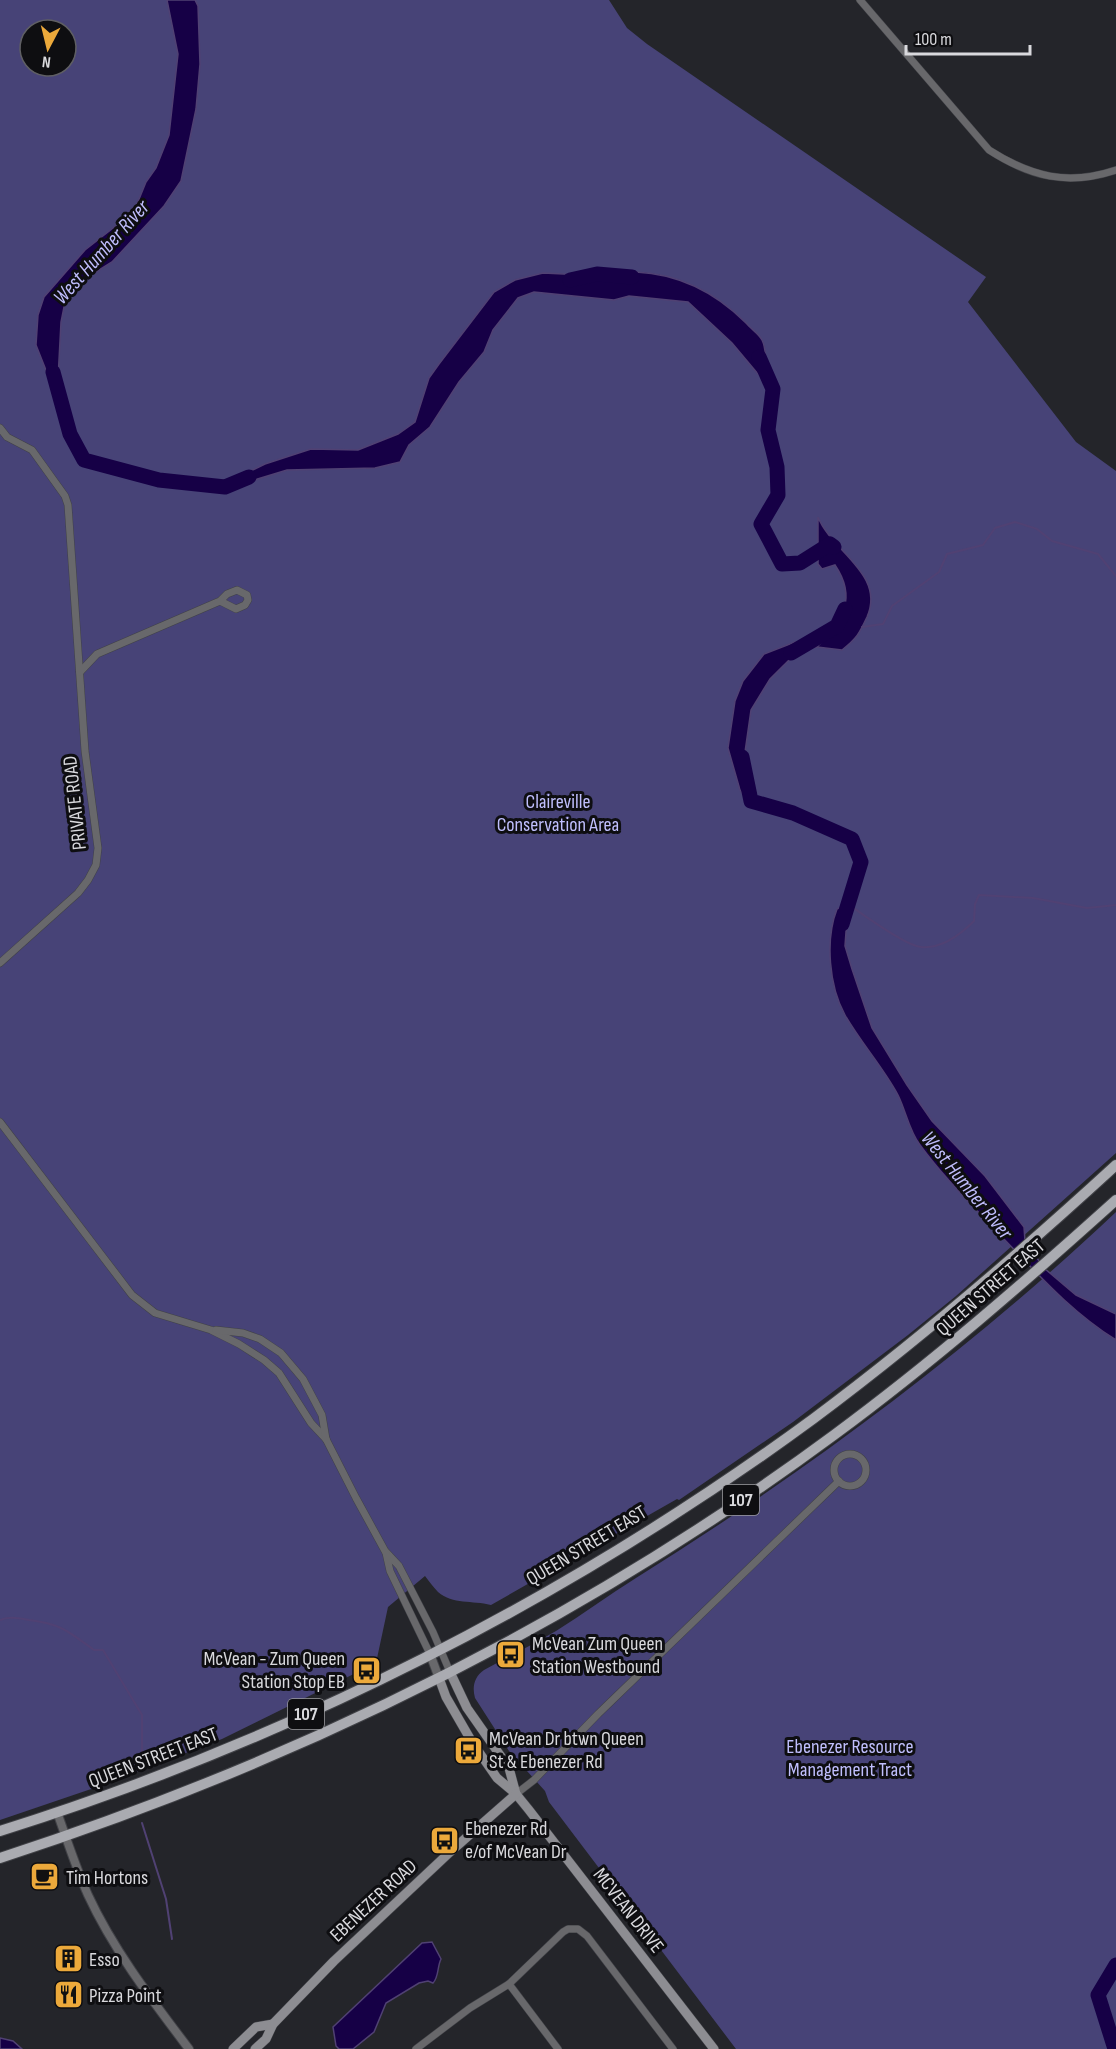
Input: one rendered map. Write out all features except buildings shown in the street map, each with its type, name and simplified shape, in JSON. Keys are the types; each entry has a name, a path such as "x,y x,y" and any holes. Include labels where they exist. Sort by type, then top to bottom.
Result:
{"main road":[{"name":"QUEEN STREET EAST","path":"0,1831 140,1783 241,1742 440,1649 586,1568 740,1470 908,1346 992,1276 1116,1165"},
{"name":"QUEEN STREET EAST","path":"65,1836 232,1774 342,1726 439,1678 604,1587 763,1485 891,1392 1009,1295 1116,1200"},
{"name":"MCVEAN DRIVE","path":"450,1672 471,1714 509,1768 516,1794"},
{"name":"MCVEAN DRIVE","path":"439,1678 446,1697 472,1742 497,1778 516,1794 714,2049"},
{"name":"EBENEZER ROAD","path":"255,2049 266,2039 273,2024 334,1961 450,1852 516,1794"},
{"path":"0,1858 65,1836"},
{"name":"EBENEZER ROAD","path":"233,2049 256,2027 273,2024"}],"street":[{"path":"860,0 989,150 1011,164 1058,178 1095,177 1116,170"},
{"name":"PRIVATE ROAD","path":"0,428 7,437 32,450 65,496 68,505 86,751 98,848 96,865 78,893 0,963"},
{"path":"80,672 97,654 220,601"},
{"path":"0,1122 132,1295 155,1313 211,1330 239,1344 279,1373 311,1423 326,1439 385,1551 399,1566 450,1672"},
{"path":"211,1330 243,1333 260,1339 281,1353 303,1379 322,1415 326,1439"},
{"path":"848,1454 862,1459 866,1474 859,1483 849,1486 839,1481 834,1472 839,1458 848,1454"},
{"name":"EBENEZER ROAD","path":"516,1794 534,1780 598,1714 839,1481"},
{"path":"385,1551 390,1571 430,1654"},
{"name":"MCVEAN DRIVE","path":"430,1654 439,1678"},
{"path":"57,1812 88,1894 112,1940 142,1987 189,2049"},
{"path":"416,2049 470,2008 509,1984 568,1929 578,1929 587,1936 673,2049"},
{"path":"509,1984 558,2049"}],"green space":[{"name":"Claireville Conservation Area","path":"0,0 609,0 627,28 647,44 986,277 968,302 1076,442 1116,471 1116,1153 956,1296 908,1335 793,1422 679,1500 677,1499 491,1605 450,1599 438,1592 425,1576 388,1607 376,1663 222,1739 97,1787 0,1820"},
{"name":"Ebenezer Resource Management Tract","path":"1116,1212 1116,2049 736,2049 549,1802 545,1791 509,1751 475,1698 476,1679 484,1670 566,1625 824,1452 945,1361 1003,1313"}],"water":[{"path":"167,0 195,0 198,6 200,64 196,109 181,181 164,206 112,262 75,285 65,302 61,322 57,398 36,345 38,315 44,297 85,250 122,221 137,204 146,182 156,168 169,135 178,54"},
{"path":"636,272 652,273 682,281 722,302 762,340 766,353 767,377 758,374 732,343 688,302 629,296 614,300 534,292 518,298 493,330 484,352 459,382 430,427 409,445 400,462 375,468 287,470 238,485 231,484 238,477 265,464 311,449 358,450 398,434 415,422 429,378 494,292 515,280 543,273 605,276"},
{"path":"818,517 834,541 863,575 869,588 871,602 867,617 857,635 842,650 817,647 840,619 846,599 842,577 835,565 822,569 818,564"},
{"path":"795,642 809,642 812,647 792,657 770,679 751,710 745,752 746,778 756,807 750,806 740,790 728,748 735,701 743,681 764,654"},
{"path":"848,904 845,946 852,969 872,1028 907,1085 932,1121 985,1176 1024,1227 1025,1241 1044,1268 1076,1295 1116,1314 1116,1340 1084,1317 1042,1278 949,1181 916,1139 898,1095 845,1015 835,991 830,949 833,921 837,909"},
{"path":"432,1942 441,1959 433,1983 428,1981 419,1983 386,2003 374,2032 353,2049 339,2049 336,2046 333,2027 422,1943"},
{"path":"0,2038 13,2041 22,2049 0,2049"}],"waterway":[{"name":"West Humber River","path":"570,280 597,274 632,277"},
{"name":"West Humber River","path":"759,357 773,389 768,430 777,467 778,495 761,524 782,564 800,563 830,544 834,547"},
{"name":"West Humber River","path":"53,372 70,434 84,460 159,480 225,487 249,477"},
{"path":"862,627 883,624 892,606 939,572 947,554 983,545 995,528 1015,522 1037,529 1052,541 1098,554 1116,576"},
{"name":"West Humber River","path":"791,653 837,626 845,609"},
{"path":"812,647 817,647"},
{"name":"West Humber River","path":"742,757 751,801 793,813 852,839 861,862 842,924"},
{"path":"848,904 884,929 921,947 936,946 963,931 974,921 975,904 979,895 1033,898 1087,908 1116,905"},
{"path":"0,1620 14,1618 57,1626 94,1650 103,1650 142,1715 142,1763"},
{"path":"142,1823 166,1899 172,1939"},
{"name":"West Humber River","path":"1115,2049 1098,1995 1116,1965"}],"place":[{"name":"McVean Zum Queen Station Westbound","path":"511,1655"},
{"name":"McVean - Zum Queen Station Stop EB","path":"366,1670"},
{"name":"McVean Dr btwn Queen St & Ebenezer Rd","path":"468,1750"},
{"name":"Ebenezer Rd e/of McVean Dr","path":"444,1840"},
{"name":"Tim Hortons","path":"45,1877"},
{"name":"Esso","path":"68,1959"},
{"name":"Pizza Point","path":"68,1995"}]}
